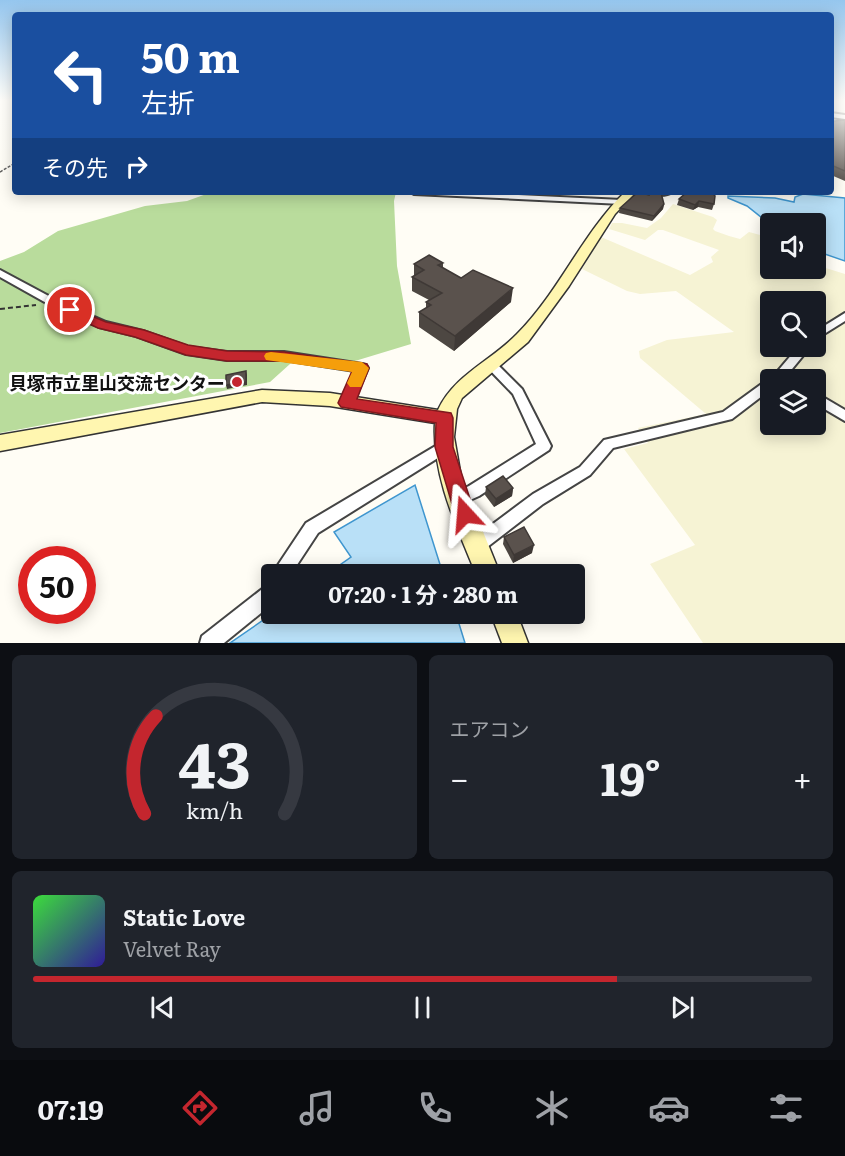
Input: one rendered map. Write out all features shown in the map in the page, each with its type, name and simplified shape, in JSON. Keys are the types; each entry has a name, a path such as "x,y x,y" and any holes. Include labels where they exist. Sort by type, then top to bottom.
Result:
{"main road":[{"path":"484,564 459,498 444,447 445,418 455,394 522,338 606,220 627,197"},
{"path":"0,443 262,396 347,403 445,418"},
{"path":"508,624 515,643"}],"street":[{"path":"542,195 627,197"},
{"path":"0,273 54,303 102,325 139,333 186,350 227,356 284,357 362,368 347,403"},
{"path":"826,329 845,316"},
{"path":"788,369 797,357"},
{"path":"459,498 474,491 544,446 518,392 491,365"},
{"path":"476,546 538,499 585,471 609,444 728,416 760,393"},
{"path":"826,404 845,416"},
{"path":"289,564 312,528 444,447"},
{"path":"209,643 261,600"}],"path":[{"path":"0,309 54,303"}],"shaded area":[{"path":"673,204 713,217 717,220 713,229 729,236 740,239 749,232 760,235 760,279 826,279 826,268 845,274 845,643 703,643 650,564 695,545 624,449 648,443 638,428 706,414 640,358 639,351 667,340 734,332 676,291 640,294 627,291 582,269 601,237 690,275 713,262 711,257 719,250 663,230 658,230 645,240 609,229 612,223 647,228 661,218"}],"green space":[{"path":"204,195 395,195 397,266 411,344 355,361 300,355 270,382 0,433 0,261 24,252 58,231 145,206 187,201"}],"water":[{"path":"800,195 845,198 845,261 826,254 826,213 760,213 760,216 728,196 775,198 794,202 795,197"},
{"path":"415,485 440,564 341,564 351,557 334,532"},
{"path":"261,622 261,624 459,624 465,643 230,643"}],"building":[{"path":"834,130 845,130 845,171 834,166"},
{"path":"635,195 662,195 664,204 654,216 620,208"},
{"path":"684,195 715,196 714,204 699,201 695,205 679,199"},
{"path":"429,255 443,263 438,265 461,278 473,270 513,288 455,336 419,312 431,305 426,302 442,293 412,277 424,270 414,264"},
{"name":"貝塚市立里山交流センター","path":"246,371 246,382 226,385 226,375"},
{"path":"503,476 513,488 496,499 486,487"},
{"path":"524,527 534,545 514,555 504,537"}],"slow traffic":[{"path":"271,356 362,368 355,383"}],"place":[{"name":"貝塚市立里山交流センター","path":"237,382"}],"route":[{"path":"70,310 102,325 139,333 186,350 227,356 284,357 362,368 347,403 445,418 444,447 465,514"}]}
